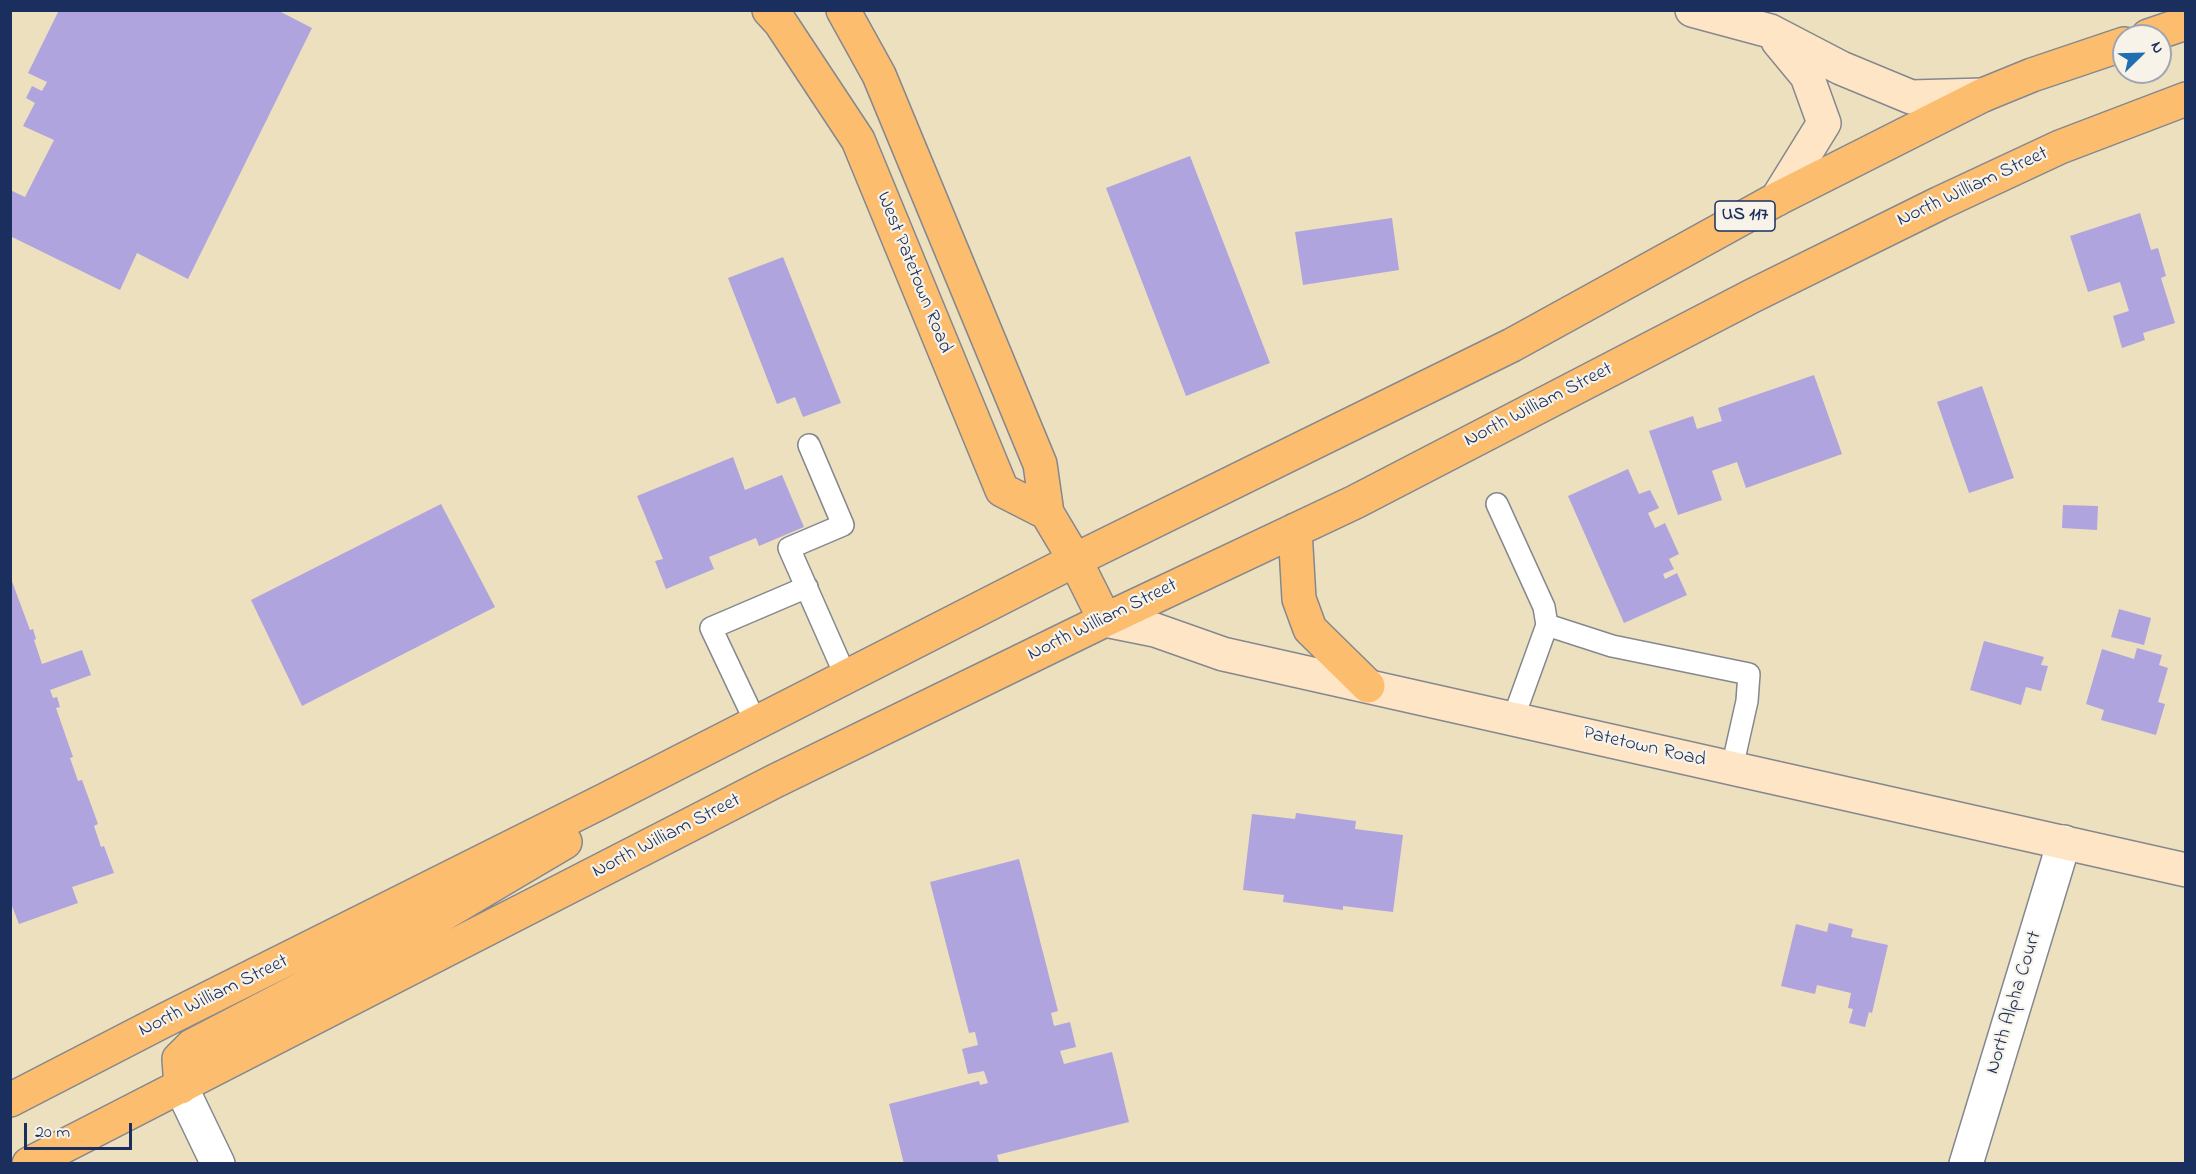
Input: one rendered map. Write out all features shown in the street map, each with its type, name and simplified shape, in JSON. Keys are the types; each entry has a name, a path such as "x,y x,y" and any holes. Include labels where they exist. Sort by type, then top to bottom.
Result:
{"main road":[{"path":"843,10 879,75 1040,464 1047,513 1075,560 1105,620"},
{"path":"1692,10 1770,31 1841,68 1911,97 1983,95"},
{"name":"West Patetown Road","path":"781,14 858,140 1002,490 1047,513"},
{"path":"1770,31 1807,76 1824,123 1777,199"},
{"name":"North William Street","path":"10,1100 1075,560 1512,345 1777,199 1983,95 2032,75 2112,48"},
{"name":"North William Street","path":"29,1164 775,781 1105,620 1355,502 1752,296 1940,203 2060,147 2186,99"},
{"path":"1295,530 1299,599 1310,629 1368,687"},
{"name":"Patetown Road","path":"1105,620 1155,630 1223,654 2186,870"},
{"path":"181,1087 179,1059 192,1046 418,928 535,861 577,834 605,800"}],"street":[{"name":"North Alpha Court","path":"1966,1164 2064,842"},
{"path":"181,1087 218,1164"}],"lane":[{"path":"809,445 843,525 789,548 846,677"},
{"path":"1497,504 1544,607 1547,625 1513,718"},
{"path":"756,723 711,628 807,587"},
{"path":"1547,625 1612,646 1749,674 1747,700 1732,768"}],"building":[{"path":"59,10 277,10 312,28 188,279 137,253 120,290 10,236 10,190 25,197 54,140 23,126 35,103 26,98 32,86 42,91 47,82 28,73"},
{"path":"1190,156 1270,363 1186,396 1106,188"},
{"path":"2140,213 2151,250 2158,248 2166,276 2161,278 2175,323 2143,333 2145,340 2122,348 2113,316 2129,311 2120,282 2088,292 2070,236"},
{"path":"1392,218 1399,270 1303,285 1295,232"},
{"path":"783,257 841,403 803,417 795,397 777,404 728,278"},
{"path":"1814,375 1842,454 1746,488 1737,462 1714,470 1712,471 1722,500 1678,515 1649,431 1693,416 1697,429 1722,421 1718,408"},
{"path":"1982,386 2014,478 1969,493 1937,402"},
{"path":"733,457 745,490 782,475 804,527 759,546 756,538 709,557 714,569 666,589 655,561 663,559 637,496"},
{"path":"1628,469 1639,494 1650,490 1659,508 1648,513 1655,528 1665,523 1679,554 1669,559 1674,569 1663,574 1665,579 1677,573 1687,595 1624,623 1568,496"},
{"path":"441,504 495,607 302,706 251,600"},
{"path":"2063,505 2098,506 2097,530 2062,528"},
{"path":"10,576 30,630 33,629 42,664 82,650 91,675 50,690 53,698 57,697 60,707 56,708 73,757 70,758 78,781 82,780 98,824 94,826 101,847 104,846 114,873 72,887 78,903 19,924 10,901"},
{"path":"2119,609 2151,618 2144,645 2111,637"},
{"path":"1984,641 2044,657 2041,665 2048,666 2041,691 2026,687 2021,705 1970,690"},
{"path":"2137,648 2162,655 2159,665 2168,668 2158,702 2165,704 2156,735 2101,720 2104,710 2086,704 2102,649 2134,659"},
{"path":"1296,813 1356,821 1355,829 1403,835 1393,912 1343,906 1343,910 1283,902 1284,895 1243,890 1252,814 1295,819"},
{"path":"1019,859 1058,1011 1051,1013 1054,1026 1070,1022 1076,1047 1060,1051 1064,1064 1112,1052 1129,1122 997,1155 999,1163 996,1164 904,1164 889,1104 979,1081 980,1085 988,1083 984,1071 968,1074 962,1049 978,1045 975,1032 969,1033 930,882"},
{"path":"1829,923 1853,929 1851,937 1888,945 1872,1013 1869,1012 1865,1027 1849,1023 1853,1009 1848,1008 1851,993 1817,985 1815,994 1781,986 1796,924 1827,932"}]}
